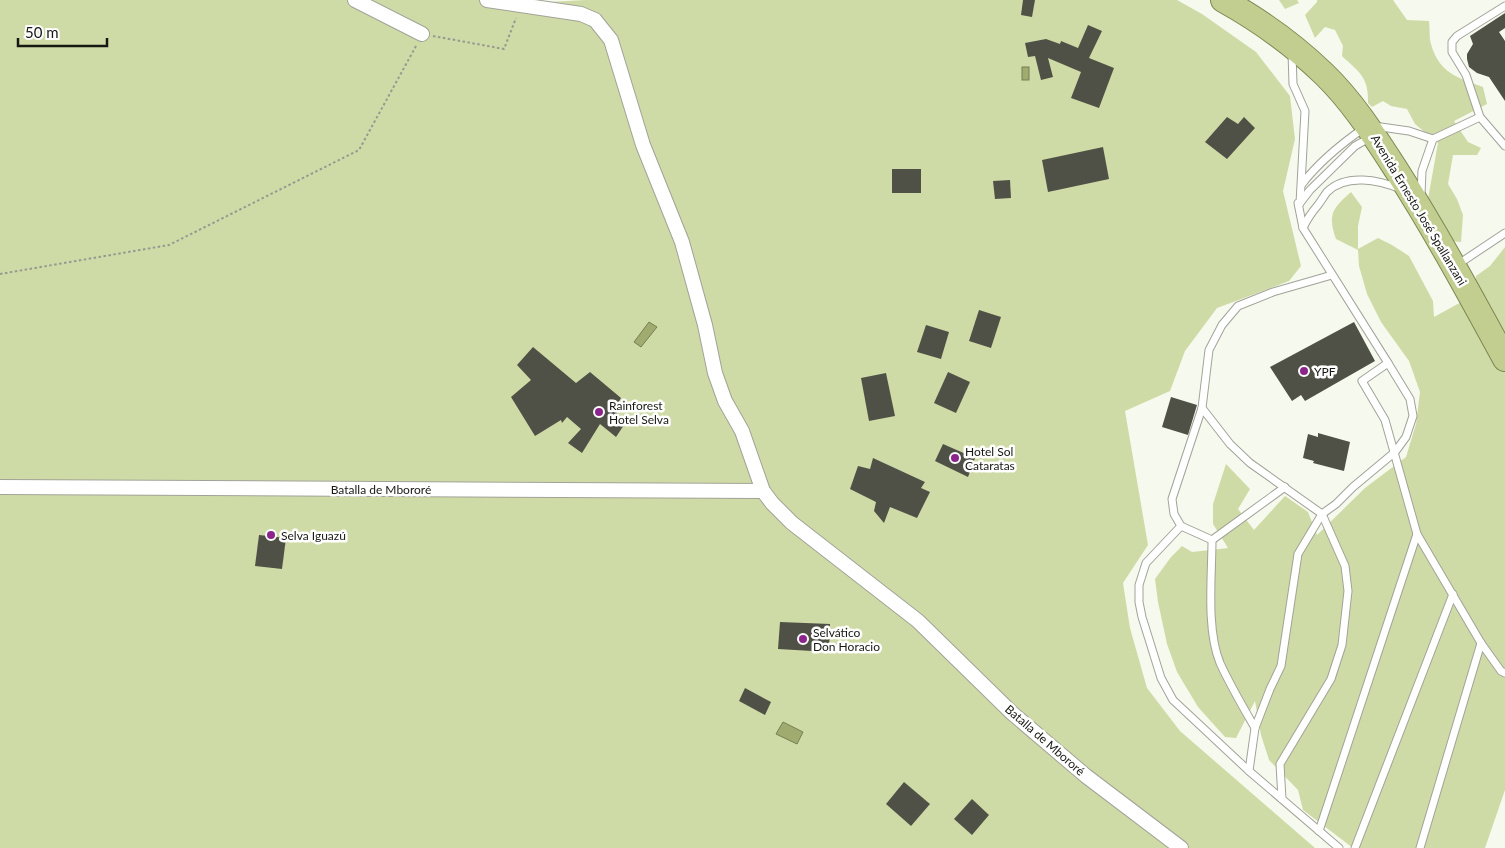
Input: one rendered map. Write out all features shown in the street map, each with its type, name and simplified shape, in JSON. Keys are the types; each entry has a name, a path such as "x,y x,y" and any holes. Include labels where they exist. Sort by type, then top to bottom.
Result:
{"highway":[{"name":"Avenida Ernesto José Spallanzani","path":"1222,0 1242,10 1291,45 1325,75 1371,130 1416,201 1505,359"}],"street":[{"path":"355,0 422,34"},
{"name":"Batalla de Mbororé","path":"487,0 581,14 595,20 611,40 644,145 682,242 705,325 715,373 725,401 742,432 763,491 772,504 792,523 918,621 1012,713 1086,776 1181,848"},
{"name":"Batalla de Mbororé","path":"0,487 763,491"}],"lane":[{"path":"1505,6 1457,36 1452,42 1452,52 1466,75 1480,117 1505,146"},
{"path":"1250,771 1255,728 1270,689 1282,666 1298,554 1322,514 1395,452 1406,437 1413,416 1410,399 1303,228 1299,203 1302,185 1305,112 1293,84 1291,45"},
{"path":"1302,185 1310,173 1343,142 1371,130 1409,131 1432,139 1480,117"},
{"path":"1299,203 1371,130"},
{"path":"1303,228 1307,219 1328,191 1344,182 1367,180 1385,182 1416,201 1422,171 1432,139"},
{"path":"1454,266 1505,233"},
{"path":"1212,540 1181,526 1174,514 1172,499 1202,408 1210,350 1222,325 1238,306 1273,292 1332,275"},
{"path":"1388,363 1362,381 1385,420 1416,534 1480,643 1500,671 1505,673"},
{"path":"1202,408 1230,444 1250,463 1322,514 1345,566 1348,590 1342,645 1331,679 1280,764 1282,799"},
{"path":"1212,540 1285,487"},
{"path":"1181,526 1146,563 1139,585 1139,602 1142,617 1161,678 1173,700 1250,771 1339,848"},
{"path":"1319,832 1416,534"},
{"path":"1212,540 1211,610 1214,643 1220,662 1255,728"},
{"path":"1355,848 1452,594"},
{"path":"1420,848 1480,643"}],"path":[{"path":"0,274 169,245 359,150 422,34 504,49 522,5"}],"shaded area":[{"path":"0,0 514,0 530,3 585,0 1177,0 1202,14 1256,52 1290,96 1295,139 1283,191 1301,266 1289,281 1217,308 1185,351 1170,391 1125,411 1148,545 1123,583 1130,628 1147,688 1180,731 1315,848 0,848"},
{"path":"1279,0 1297,0 1299,3 1285,9"},
{"path":"1317,0 1393,0 1407,20 1429,21 1431,44 1439,62 1444,68 1465,81 1483,87 1487,104 1454,121 1468,142 1481,148 1477,155 1453,155 1448,184 1457,199 1463,215 1461,242 1450,241 1428,199 1438,143 1415,124 1407,109 1391,106 1383,101 1372,107 1368,103 1365,81 1358,71 1342,56 1343,46 1335,30 1325,27 1315,38 1305,15"},
{"path":"1022,67 1029,67 1029,80 1022,80"},
{"path":"1351,192 1362,207 1358,226 1358,249 1378,238 1409,256 1433,301 1434,317 1474,295 1476,276 1490,266 1505,247 1505,790 1485,848 1353,848 1303,810 1298,790 1269,760 1261,735 1255,701 1236,738 1225,737 1198,707 1177,672 1167,644 1158,602 1155,579 1171,557 1182,546 1192,552 1228,548 1213,524 1213,504 1226,464 1250,489 1238,509 1254,530 1285,496 1308,512 1317,535 1365,488 1406,457 1416,424 1420,392 1409,361 1381,322 1367,294 1359,266 1358,250 1336,239 1332,223 1333,212"},
{"path":"649,322 657,327 641,347 634,342"},
{"path":"783,722 803,732 797,744 776,734"}],"building":[{"path":"1023,0 1035,0 1032,17 1021,15"},
{"path":"1505,13 1505,28 1499,32 1505,41 1505,101 1489,77 1477,73 1469,67 1467,54 1473,44 1470,36"},
{"path":"1088,25 1102,31 1089,58 1114,68 1099,108 1071,98 1081,72 1048,58 1053,77 1041,80 1035,56 1028,57 1025,43 1046,39 1060,44 1061,41 1078,48"},
{"path":"1227,117 1238,124 1244,117 1255,128 1227,159 1205,142"},
{"path":"1103,147 1109,179 1048,192 1042,160"},
{"path":"892,169 921,169 921,193 892,193"},
{"path":"1010,180 1011,198 995,199 993,181"},
{"path":"979,310 1001,317 991,348 969,341"},
{"path":"1354,322 1375,361 1305,401 1301,395 1292,401 1270,367"},
{"path":"926,325 949,332 941,359 917,352"},
{"path":"533,347 576,383 590,372 621,398 614,410 626,422 616,437 600,424 582,453 568,443 581,429 567,417 562,423 561,420 535,436 511,397 531,380 517,365"},
{"path":"948,372 970,382 956,413 934,403"},
{"path":"886,373 895,416 869,421 861,378"},
{"path":"1171,397 1197,405 1188,435 1162,427"},
{"path":"1318,433 1350,442 1344,471 1313,463 1314,461 1303,458 1308,434 1318,437"},
{"path":"943,444 975,458 968,477 935,461"},
{"path":"873,458 925,482 921,488 930,492 917,518 890,507 884,523 874,511 876,502 850,489 858,466 870,469"},
{"path":"259,535 286,538 282,569 255,566"},
{"path":"780,622 830,624 829,652 778,649"},
{"path":"745,688 771,702 765,715 739,701"},
{"path":"904,782 930,804 911,826 886,804"},
{"path":"972,799 989,815 972,835 954,819"}],"place":[{"name":"YPF","path":"1304,371"},
{"name":"Rainforest Hotel Selva","path":"599,412"},
{"name":"Hotel Sol Cataratas","path":"955,458"},
{"name":"Selva Iguazú","path":"271,535"},
{"name":"Selvático Don Horacio","path":"803,639"}]}
